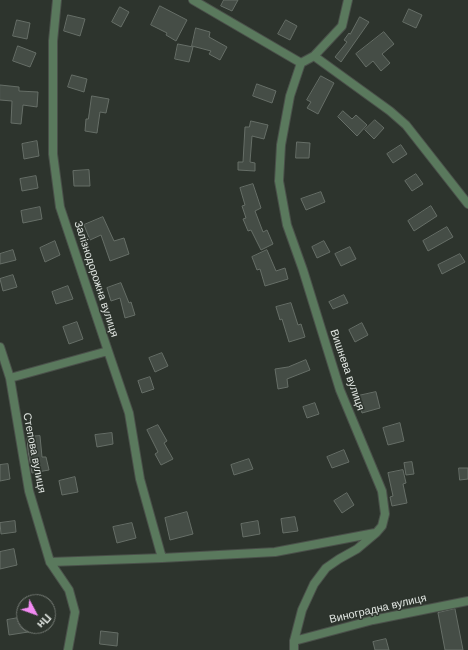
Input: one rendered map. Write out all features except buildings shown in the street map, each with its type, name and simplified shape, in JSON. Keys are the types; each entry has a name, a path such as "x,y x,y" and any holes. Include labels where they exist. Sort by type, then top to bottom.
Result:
{"street":[{"name":"Залізнодорожна вулиця","path":"57,0 53,41 53,154 60,207 129,413 140,479 162,558"},
{"path":"192,0 301,63 314,56 342,26 348,0"},
{"path":"314,56 396,116 419,141 468,204"},
{"name":"Вишнева вулиця","path":"294,650 294,640 302,610 314,584 326,568 357,549 376,533 382,526 386,514 382,491 340,390 303,270 287,226 279,181 281,145 290,96 301,63"},
{"name":"Степова вулиця","path":"0,347 10,378 29,491 50,562"},
{"path":"10,378 108,351"},
{"path":"50,562 275,552 376,533"},
{"path":"50,562 69,590 75,612 68,650"},
{"name":"Виноградна вулиця","path":"294,640 373,620 468,600"}]}
